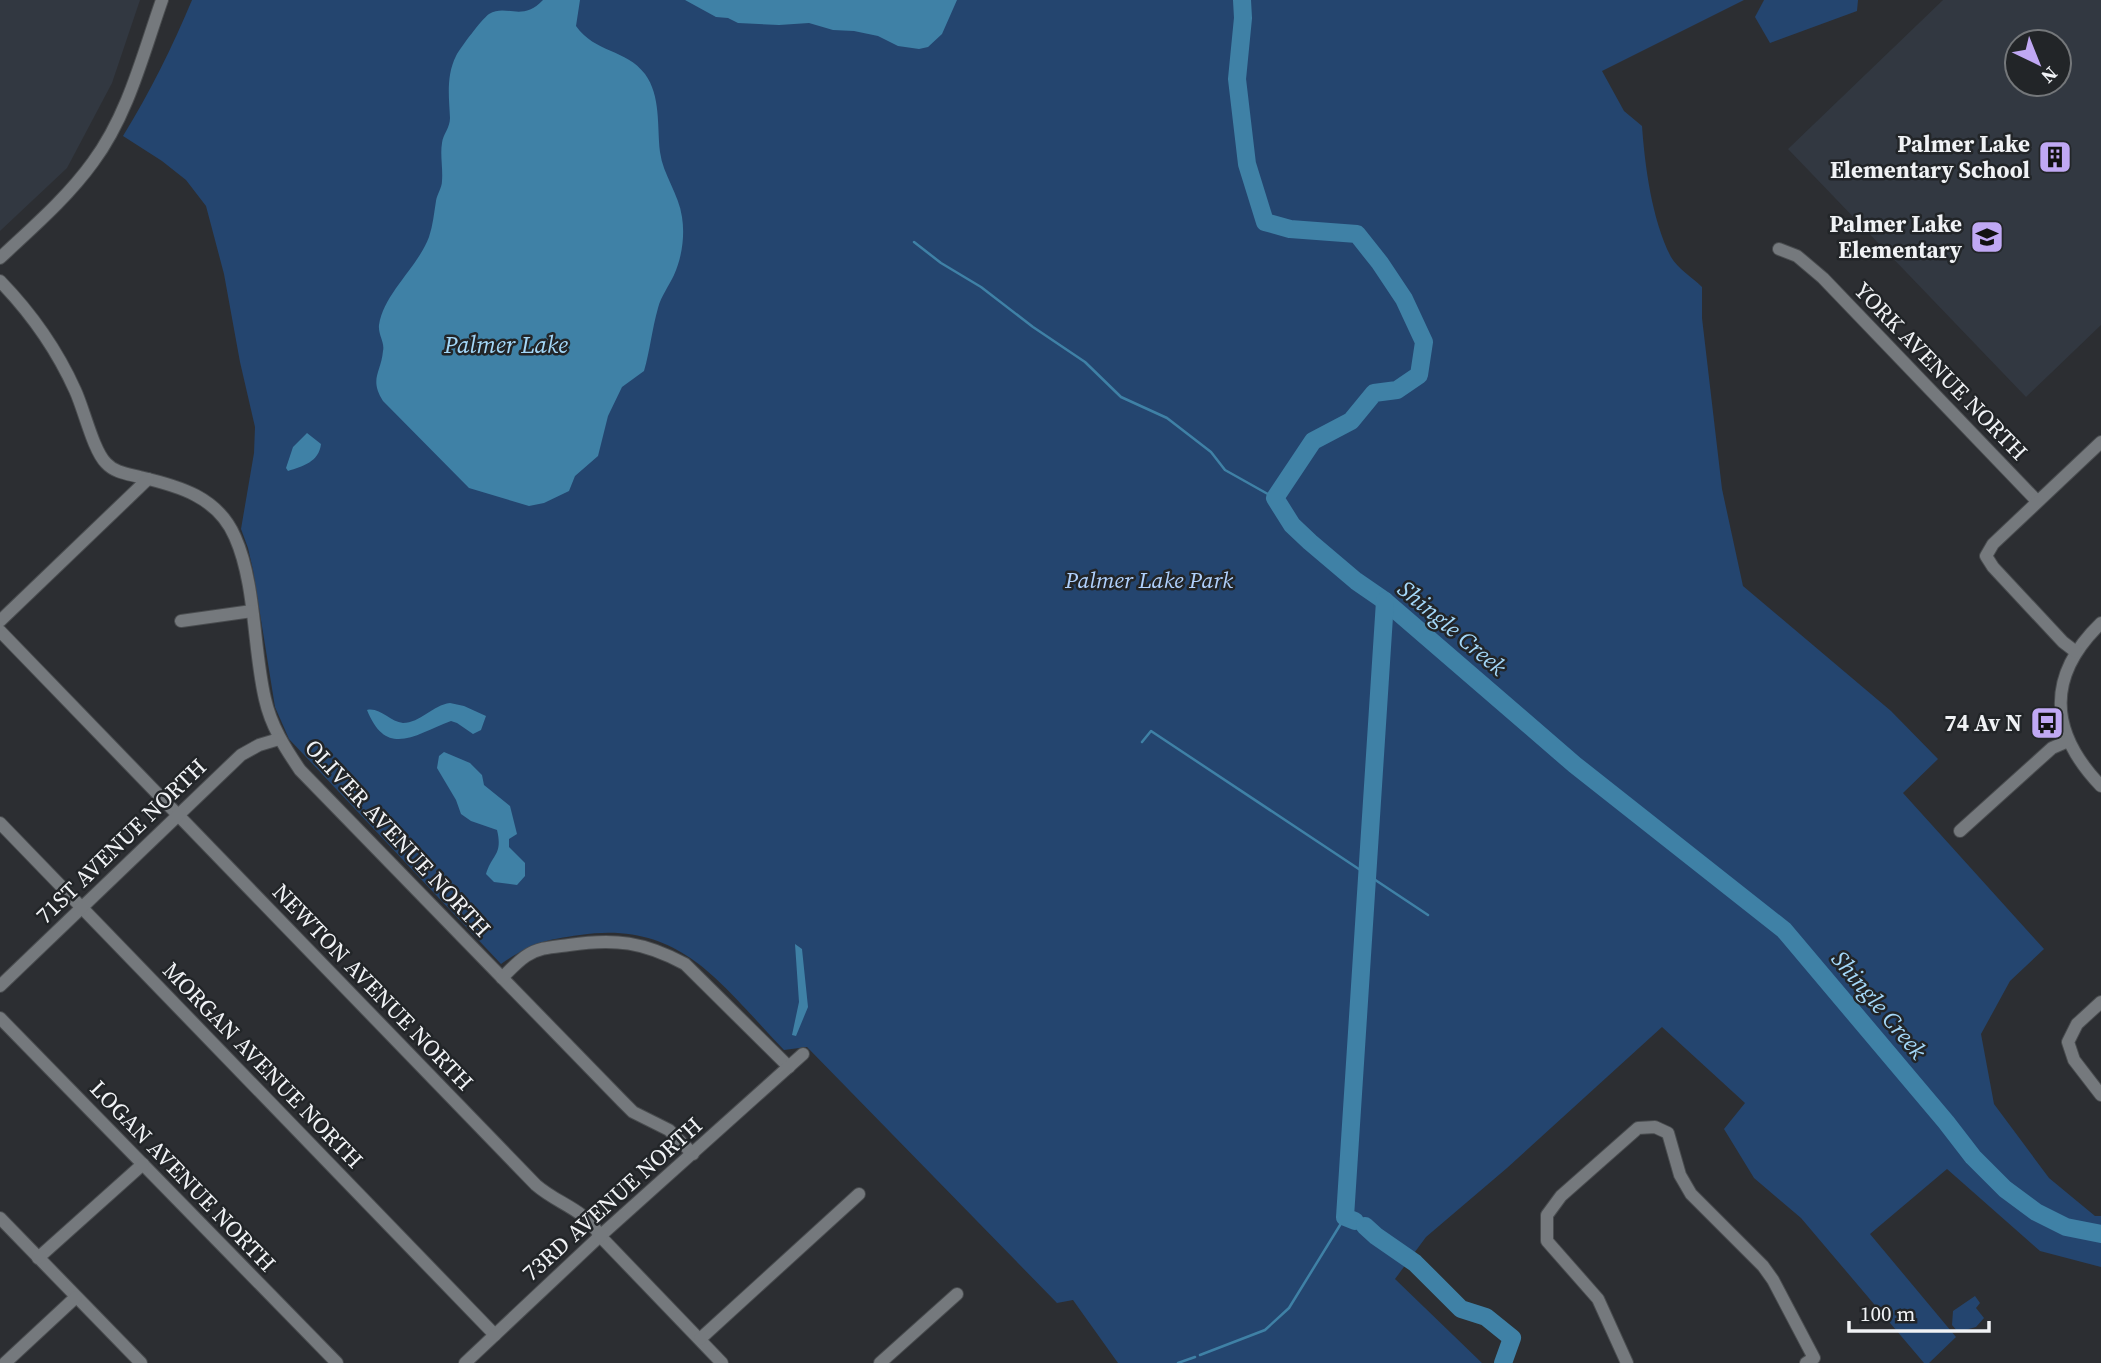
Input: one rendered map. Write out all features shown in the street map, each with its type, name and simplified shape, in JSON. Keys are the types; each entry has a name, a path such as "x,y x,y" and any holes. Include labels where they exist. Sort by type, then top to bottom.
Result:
{"street":[{"path":"0,258 75,185 104,145 128,96 162,0"},
{"name":"YORK AVENUE NORTH","path":"1779,249 1797,256 1823,278 2037,501"},
{"name":"OLIVER AVENUE NORTH","path":"0,281 36,323 57,355 75,390 104,461 121,472 185,489 220,513 235,536 252,611 265,699 279,739 300,770 633,1112 668,1130 693,1154"},
{"path":"2076,652 2063,642 1993,567 1986,556 1993,544 2101,442"},
{"path":"0,621 148,479"},
{"path":"181,621 252,611"},
{"path":"2101,623 2076,652 2067,670 2062,692 2062,720 2068,741 2079,760 2101,786"},
{"name":"NEWTON AVENUE NORTH","path":"0,631 536,1185 547,1195 583,1214 600,1236 722,1363"},
{"name":"71ST AVENUE NORTH","path":"0,986 241,755 259,745 279,739"},
{"path":"1960,831 2052,748 2068,741"},
{"name":"MORGAN AVENUE NORTH","path":"0,823 495,1335"},
{"path":"502,978 528,955 540,949 595,941 642,945 685,964 789,1067"},
{"path":"2101,1002 2077,1024 2068,1042 2069,1052 2101,1095"},
{"name":"LOGAN AVENUE NORTH","path":"0,1018 337,1363"},
{"name":"73RD AVENUE NORTH","path":"465,1363 600,1236 803,1054"},
{"path":"1627,1363 1598,1299 1547,1241 1547,1216 1561,1196 1638,1128 1655,1127 1668,1133 1680,1175 1691,1194 1743,1245 1773,1280 1812,1361"},
{"path":"38,1258 143,1164"},
{"path":"699,1339 859,1194"},
{"path":"0,1218 141,1363"},
{"path":"880,1363 957,1294"},
{"path":"5,1363 76,1297"}],"shaded area":[{"path":"0,0 140,0 112,83 67,168 0,231"},
{"name":"Palmer Lake Elementary","path":"1943,0 2101,0 2101,325 2026,397 1788,149"}],"green space":[{"name":"Palmer Lake Park","path":"192,0 1744,0 1602,71 1624,111 1642,126 1647,176 1664,242 1674,261 1702,287 1702,318 1722,489 1743,586 1891,711 1938,759 1903,793 2044,949 2010,981 1981,1034 1994,1104 2049,1178 2095,1216 2101,1216 2101,1267 2040,1251 1947,1169 1870,1234 1956,1337 1929,1363 1924,1363 1801,1218 1754,1178 1724,1129 1745,1103 1662,1027 1507,1168 1426,1237 1395,1279 1482,1363 1118,1363 1073,1300 1057,1303 807,1047 784,1050 740,1002 697,962 673,948 646,938 615,933 580,935 547,941 521,951 501,964 289,739 275,707 253,570 241,529 254,453 255,427 224,274 206,206 186,180 123,136 160,70"},
{"path":"1764,0 1858,0 1857,11 1770,43 1755,17"},
{"path":"1975,1296 1980,1303 1976,1308 1984,1318 1976,1327 1958,1332 1952,1325 1953,1311"}],"water":[{"name":"Palmer Lake","path":"543,0 580,0 576,26 592,41 629,60 645,74 654,92 660,152 667,177 678,200 683,232 679,261 659,304 644,371 622,387 608,416 598,456 575,476 569,491 544,503 529,506 469,488 383,401 376,381 383,348 379,329 382,313 424,248 432,228 442,184 441,148 450,122 449,79 456,56 489,14 502,10 521,12 535,7"},
{"path":"685,0 957,0 942,34 928,47 919,49 898,46 878,36 833,30 809,23 738,23 728,18 716,17"},
{"path":"307,433 321,444 320,450 314,459 288,471 286,468 293,447"},
{"path":"450,703 486,716 481,730 473,734 451,721 415,736 393,739 375,725 367,710 376,711 403,723"},
{"path":"444,752 470,763 482,775 484,785 510,806 517,834 509,839 509,847 525,863 525,876 517,885 494,882 486,874 498,850 497,830 471,821 461,814 437,768 439,756"},
{"path":"795,944 802,949 808,1007 796,1036 792,1035 799,1002"}],"waterway":[{"name":"Shingle Creek","path":"1242,0 1243,18 1237,79 1247,164 1265,222 1290,229 1357,234 1404,299 1424,342 1419,375 1397,390 1374,393 1351,421 1313,441 1275,498 1292,525 1356,581 1385,601 1575,765 1784,930 1973,1157 2005,1189 2036,1212 2066,1227 2101,1234"},
{"path":"914,242 1085,362 1121,397 1167,418 1211,452 1225,470 1275,498"},
{"path":"1355,1221 1345,1217 1385,601"},
{"path":"1142,742 1151,731 1428,915"},
{"path":"1200,1355 1265,1330 1289,1308 1345,1217"},
{"path":"1365,1226 1415,1263 1461,1309 1486,1317 1512,1338 1503,1363"},
{"path":"1178,1363 1195,1357"}],"place":[{"name":"Palmer Lake Elementary School","path":"2055,157"},
{"name":"Palmer Lake Elementary","path":"1987,237"},
{"name":"74 Av N","path":"2047,723"}]}
